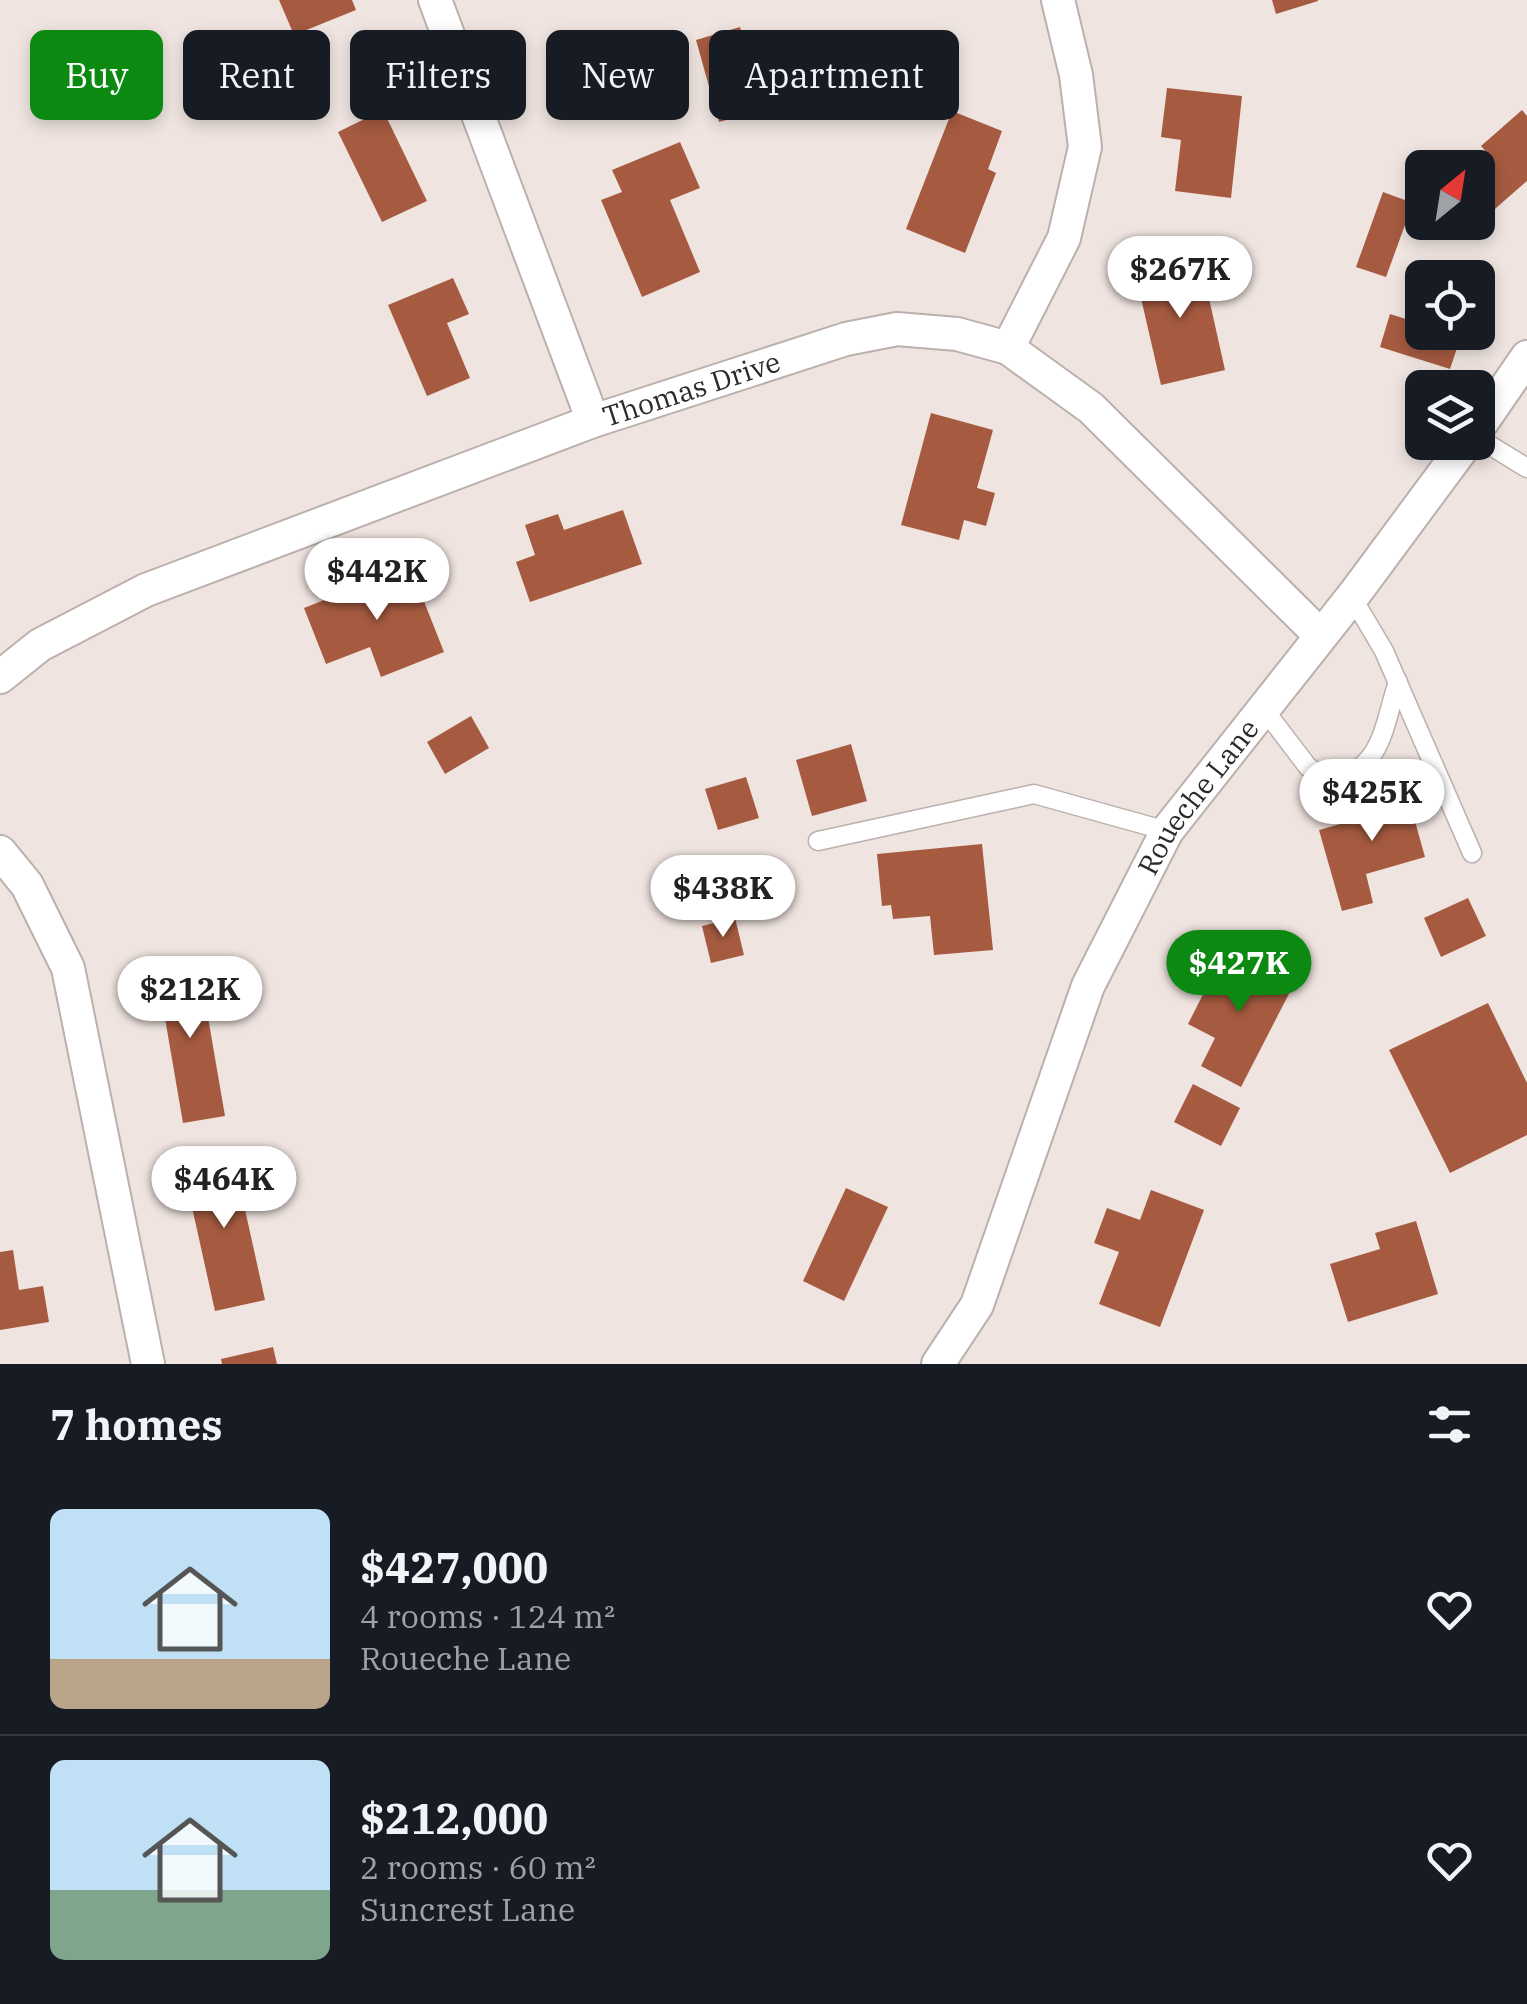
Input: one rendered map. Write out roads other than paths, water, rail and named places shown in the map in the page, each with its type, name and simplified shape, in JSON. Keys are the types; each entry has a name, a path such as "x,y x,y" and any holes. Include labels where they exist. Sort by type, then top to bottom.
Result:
{"street":[{"path":"435,0 593,421"},
{"path":"1008,348 1064,238 1085,146 1076,75 1058,0"},
{"name":"Thomas Drive","path":"0,678 40,644 146,590 593,421 846,339 897,329 957,334 1008,348 1092,408 1320,635"},
{"path":"1495,403 1527,357"},
{"name":"Roueche Lane","path":"938,1364 976,1304 1088,986 1167,831 1352,598 1455,460"},
{"path":"0,852 27,885 68,968 148,1364"}],"lane":[{"path":"1495,448 1527,468"},
{"path":"1352,598 1384,651 1472,852"},
{"path":"1263,708 1308,767 1331,781 1360,770 1375,751 1398,682"},
{"path":"818,841 1034,794 1167,831"}]}
